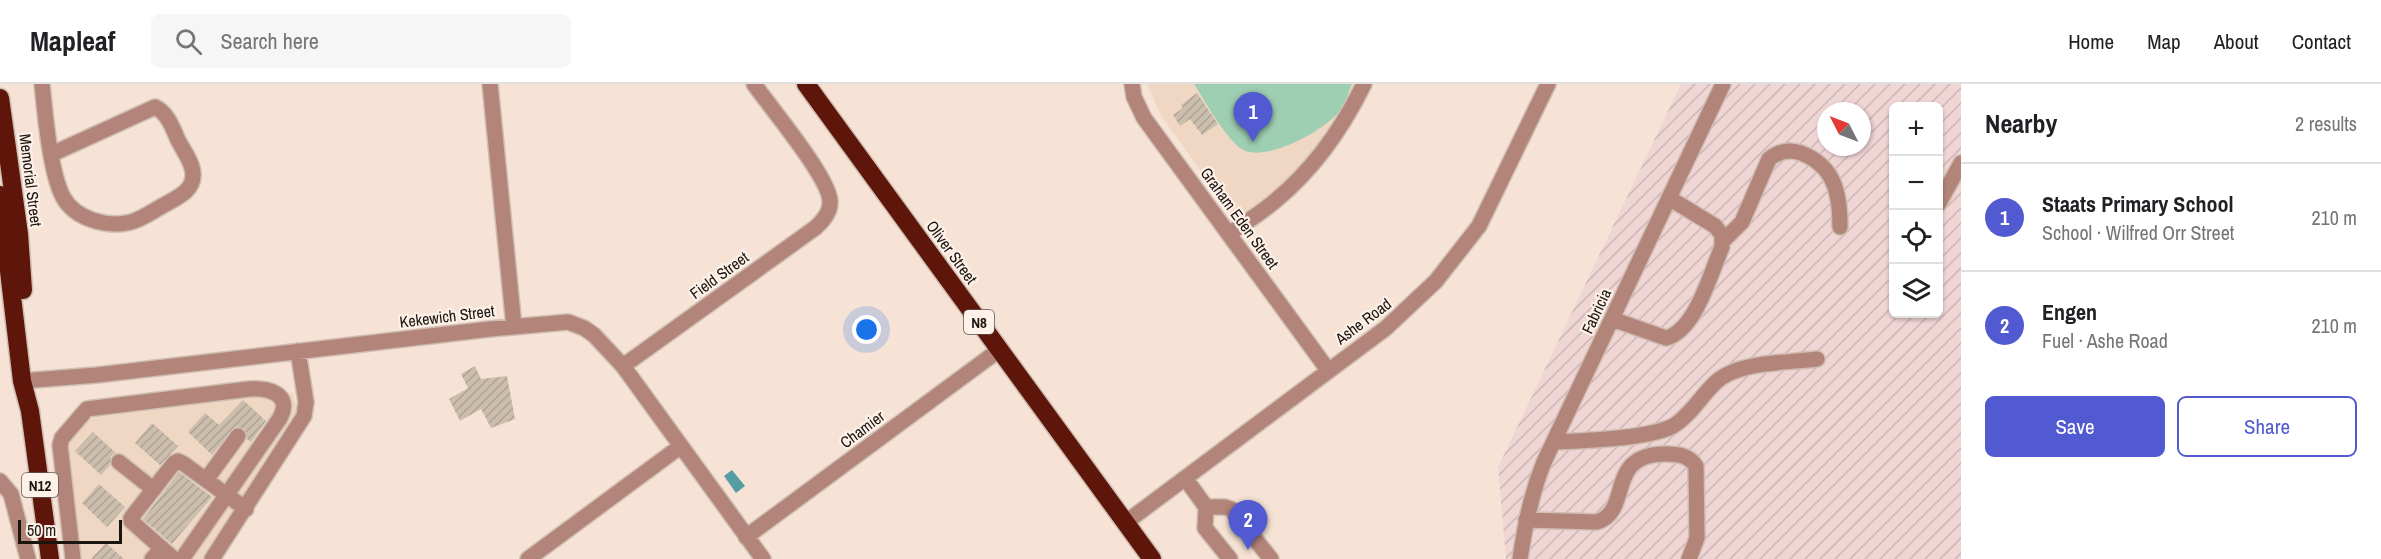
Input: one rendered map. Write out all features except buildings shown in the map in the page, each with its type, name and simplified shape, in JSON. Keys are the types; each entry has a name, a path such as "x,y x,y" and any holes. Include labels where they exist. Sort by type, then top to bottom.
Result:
{"highway":[{"name":"Oliver Street","path":"806,84 1152,559"},
{"name":"Memorial Street","path":"0,97 18,234 27,380"},
{"name":"Memorial Street","path":"0,195 50,559"}],"street":[{"path":"42,84 52,154 62,196 80,216 106,222 132,222 183,194 192,182 193,172 172,127 164,112 155,107 52,154"},
{"path":"490,84 514,327"},
{"name":"Field Street","path":"623,366 816,228 830,209 831,199 818,172 754,84"},
{"name":"Graham Eden Street","path":"1132,84 1134,97 1144,118 1328,370"},
{"path":"1230,233 1274,202 1309,170 1337,134 1364,84"},
{"name":"Ashe Road","path":"1125,522 1410,308 1459,254 1479,226 1548,84"},
{"name":"Fabricia","path":"1520,559 1534,488 1723,84"},
{"path":"1612,319 1666,338 1682,330 1692,318 1723,241 1742,222 1770,159 1776,153 1796,152 1809,156 1828,173 1835,186 1840,208 1840,227"},
{"path":"1943,196 1961,163"},
{"path":"1669,198 1715,226 1723,241"},
{"name":"Kekewich Street","path":"27,380 97,375 568,322 584,328 623,366 763,559"},
{"name":"Chamier","path":"746,537 999,350"},
{"path":"212,559 304,416 306,402 298,351"},
{"path":"1554,442 1593,441 1657,431 1677,423 1715,382 1732,371 1817,359"},
{"path":"73,559 60,445 62,438 87,409 249,389 263,388 273,391 280,398 283,413 182,559"},
{"path":"206,480 238,436"},
{"path":"528,559 681,446"},
{"path":"1526,520 1597,522 1604,520 1611,513 1625,474 1633,462 1641,458 1664,454 1682,455 1696,466 1696,538 1689,559"},
{"path":"174,559 157,553 131,520 132,515 176,461 184,464 246,509"},
{"path":"119,462 153,489"},
{"path":"1185,478 1206,507 1205,528 1230,559"},
{"path":"0,481 11,494 28,559"},
{"path":"1206,507 1231,509 1271,559"}],"shaded area":[{"path":"1147,84 1357,84 1313,160 1239,225 1160,114"},
{"path":"1681,84 1961,84 1961,559 1506,559 1498,467"},
{"path":"293,392 300,423 208,559 74,559 61,446 85,419"}],"green space":[{"path":"1194,84 1352,84 1340,110 1320,128 1294,143 1266,152 1253,153 1243,150 1230,139"}],"water":[{"path":"732,470 745,486 736,493 724,476"}],"place":[{"name":"Staats Primary School","path":"1253,142"},
{"name":"Engen","path":"1248,550"}]}
